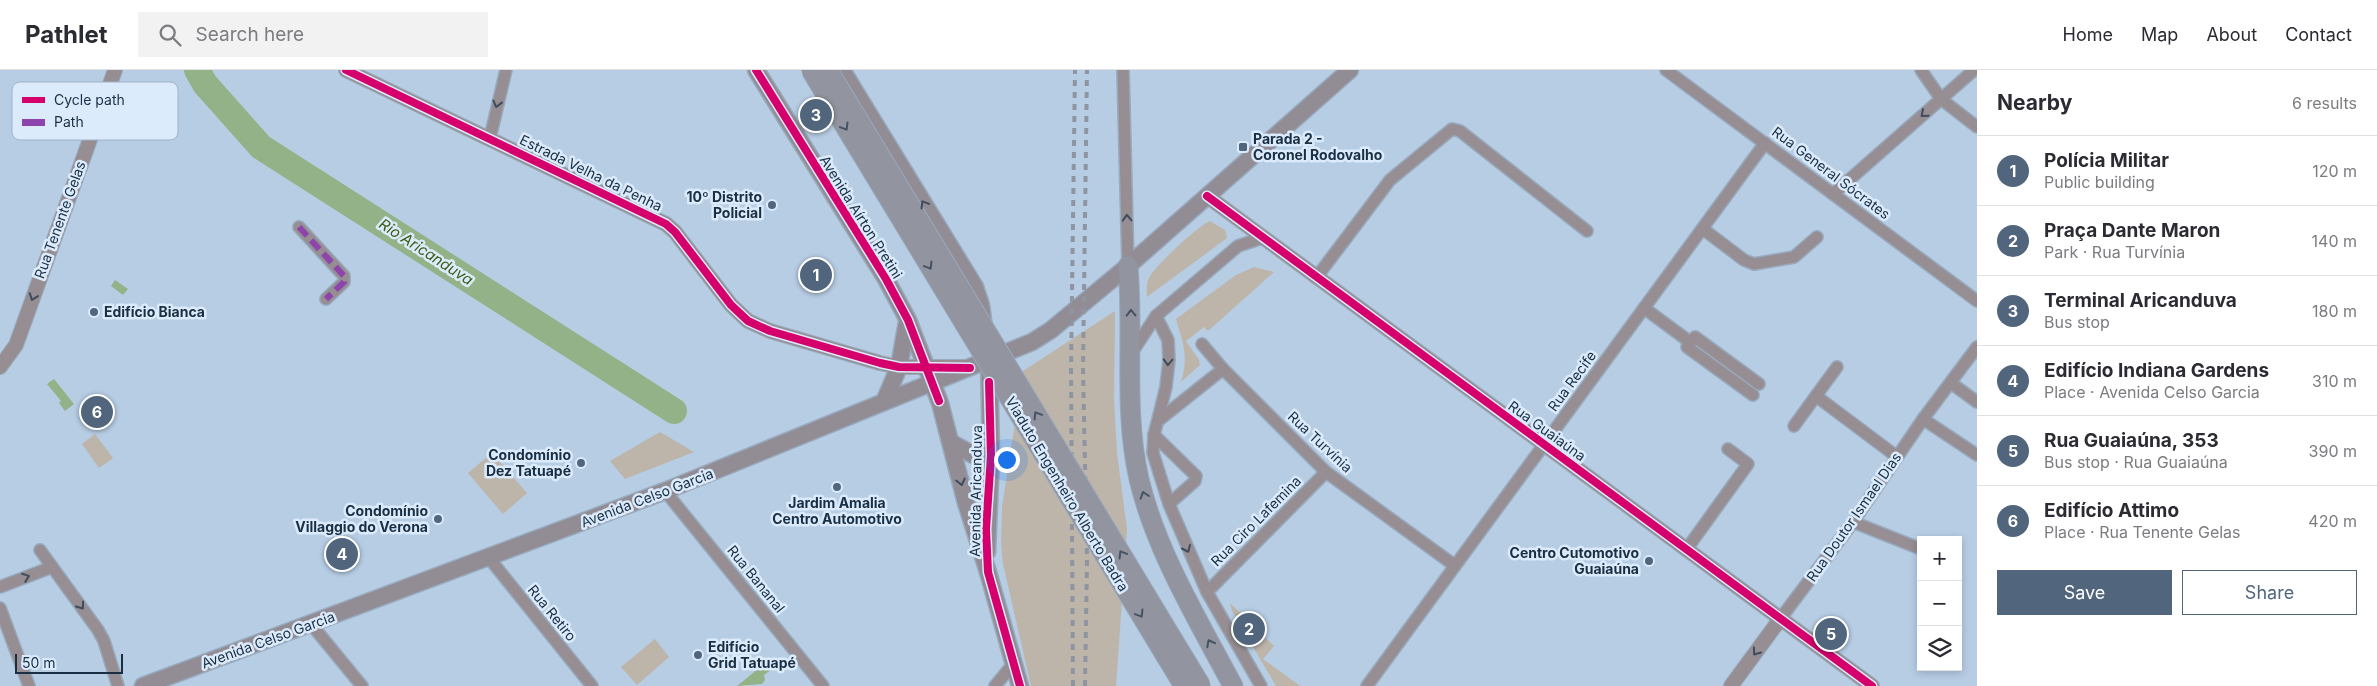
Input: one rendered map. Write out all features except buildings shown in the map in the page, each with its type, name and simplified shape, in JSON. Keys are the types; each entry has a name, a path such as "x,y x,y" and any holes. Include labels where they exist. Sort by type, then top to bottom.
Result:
{"highway":[{"name":"Viaduto Engenheiro Alberto Badra","path":"811,70 1184,686"},
{"name":"Viaduto Engenheiro Alberto Badra","path":"828,70 1201,686"},
{"path":"1128,266 1132,436 1139,479 1154,524 1183,592 1233,686"}],"main road":[{"name":"Avenida Aírton Pretini","path":"756,70 886,279 908,320 933,382"},
{"path":"842,70 975,287 981,304 989,360"},
{"name":"Avenida Celso Garcia","path":"143,686 665,491 1032,342 1051,330 1128,266 1350,70"},
{"path":"884,402 899,366 908,320"},
{"name":"Avenida Aricanduva","path":"988,572 986,529 991,456 989,360"},
{"name":"Avenida Aricanduva","path":"933,382 952,443 966,503 988,572 1020,686"},
{"path":"952,443 975,456 991,456"},
{"name":"Avenida Aricanduva","path":"1010,650 1010,686"}],"street":[{"name":"Rua Tenente Gelas","path":"111,82 115,70"},
{"path":"490,138 506,70"},
{"path":"1123,70 1128,266"},
{"name":"Rua General Sócrates","path":"1666,70 1977,302"},
{"path":"1921,70 1942,98 1977,127"},
{"path":"1833,194 1974,70"},
{"name":"Estrada Velha da Penha","path":"352,71 666,224 675,232 731,304 748,321 770,331 857,358 899,366 970,368"},
{"path":"1316,278 1390,180 1452,129 1460,131 1586,231"},
{"name":"Rua Tenente Gelas","path":"0,367 16,345 90,140"},
{"name":"Rua Recife","path":"1367,686 1765,143"},
{"name":"Rua Guaiaúna","path":"1207,196 1872,686"},
{"path":"299,227 344,276 344,282 326,299"},
{"path":"1238,246 1247,227"},
{"path":"1703,229 1744,260 1754,264 1794,258 1817,237"},
{"path":"1131,354 1156,316 1238,246 1262,238"},
{"path":"1644,308 1690,342"},
{"path":"1156,316 1168,340 1169,360 1166,388 1154,436 1153,453 1169,504 1207,592 1261,686"},
{"path":"1753,395 1687,348 1690,342 1695,337 1759,384"},
{"name":"Rua Turvínia","path":"1202,344 1223,369 1326,472 1454,565"},
{"name":"Rua Doutor Ismael Dias","path":"1731,686 1853,522 1896,456 1977,347"},
{"path":"1794,426 1837,366"},
{"path":"1159,420 1223,369"},
{"path":"1951,383 1977,402"},
{"path":"1816,396 1896,456"},
{"path":"1923,419 1977,455"},
{"path":"1154,436 1196,476 1195,481 1169,504"},
{"path":"1686,550 1748,464 1728,449"},
{"name":"Rua Ciro Lafemina","path":"1207,592 1326,472"},
{"name":"Rua Bananal","path":"665,491 823,686"},
{"path":"1853,522 1917,547"},
{"path":"40,550 104,641 118,686"},
{"name":"Rua Retiro","path":"489,558 592,686"},
{"path":"0,587 52,567"},
{"path":"0,608 29,686"},
{"path":"311,624 362,686"},
{"path":"995,686 1009,669"}],"shaded area":[{"path":"1210,221 1225,230 1227,238 1147,297 1147,283 1153,273 1187,238"},
{"path":"1254,267 1274,272 1208,331 1204,327 1186,341 1199,360 1200,365 1181,382 1185,357 1176,319 1236,275"},
{"path":"115,280 128,289 123,295 111,286"},
{"path":"1115,311 1114,400 1117,453 1127,529 1116,686 1031,686 1003,564 1001,543 1002,507 1023,371"},
{"path":"54,379 74,404 65,411 59,403 61,401 47,384"},
{"path":"660,432 694,452 625,479 610,461"},
{"path":"95,434 113,458 99,468 82,444"},
{"path":"492,453 527,493 503,514 468,473"},
{"path":"1230,603 1274,646 1263,659 1300,686 1276,686 1232,611"},
{"path":"655,639 669,657 637,685 621,667"},
{"path":"769,660 775,667 764,675 765,680 762,684 737,686"}],"waterway":[{"name":"Rio Aricanduva","path":"197,70 205,84 261,147 674,411"}],"railway":[{"path":"1073,686 1071,369 1075,70"},
{"path":"1085,686 1087,560 1083,369 1087,70"}],"marked path":[{"path":"299,227 344,276 344,282 326,299"}],"cycle path":[{"path":"346,70 666,224 675,232 731,305 748,321 770,331 880,363 899,367 970,368"},
{"path":"756,70 886,279 908,320 939,401"},
{"path":"1207,196 1872,686"},
{"path":"989,382 991,456 986,529 988,572 1020,686"}],"place":[{"name":"Terminal Aricanduva","path":"816,115"},
{"name":"Parada 2 - Coronel Rodovalho","path":"1243,147"},
{"name":"10º Distrito Policial","path":"772,205"},
{"name":"Polícia Militar","path":"816,275"},
{"name":"Edifício Bianca","path":"94,312"},
{"name":"Edifício Attimo","path":"97,412"},
{"name":"Condomínio Dez Tatuapé","path":"581,463"},
{"name":"Jardim Amalia Centro Automotivo","path":"837,487"},
{"name":"Condomínio Villaggio do Verona","path":"438,519"},
{"name":"Edifício Indiana Gardens","path":"342,554"},
{"name":"Centro Cutomotivo Guaiaúna","path":"1649,561"},
{"name":"Praça Dante Maron","path":"1249,629"},
{"name":"Rua Guaiaúna, 353","path":"1831,634"},
{"name":"Edifício Grid Tatuapé","path":"698,655"}]}
